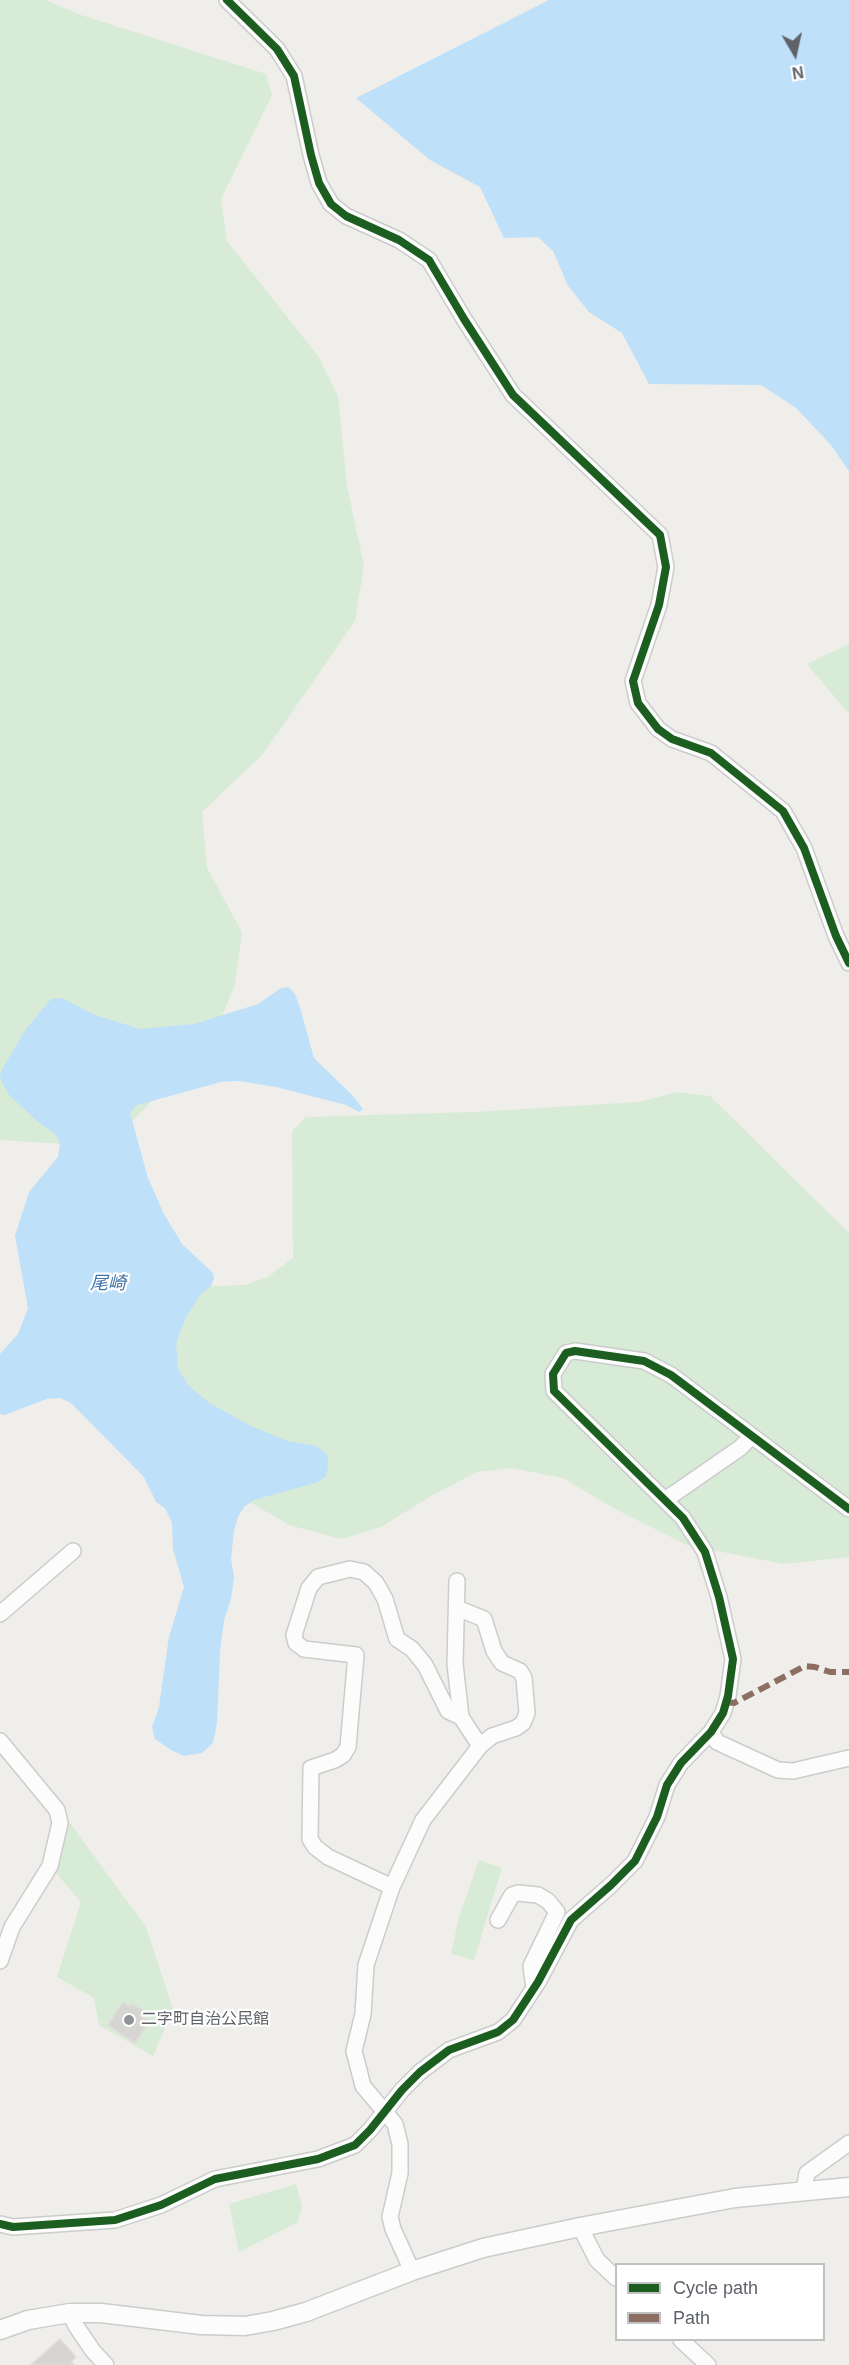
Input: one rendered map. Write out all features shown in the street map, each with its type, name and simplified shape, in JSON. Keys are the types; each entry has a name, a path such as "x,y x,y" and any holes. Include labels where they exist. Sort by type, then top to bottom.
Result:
{"street":[{"path":"227,0 277,49 294,76 319,183 331,204 346,216 399,240 429,260 513,395 660,535 666,567 659,605 633,681 638,703 657,729 672,739 711,753 783,811 804,848 836,936 849,963"},
{"path":"0,2224 13,2227 115,2220 161,2205 215,2179 318,2158 355,2145 420,2072 449,2050 498,2032 513,2020 534,1988 571,1920 634,1861 657,1817 668,1785 681,1763 711,1732 723,1713 728,1696 733,1659 719,1597 705,1552 683,1518 554,1391 553,1374 566,1353 575,1351 644,1361 670,1375 849,1509"},
{"path":"665,1500 740,1448 752,1436"},
{"path":"0,1614 73,1551"},
{"path":"392,1887 328,1857 315,1847 310,1839 311,1768 335,1760 343,1755 348,1747 356,1655 304,1649 296,1643 294,1635 309,1588 318,1577 350,1569 364,1572 376,1583 385,1599 397,1639 412,1649 425,1665 448,1711 461,1717"},
{"path":"457,1581 455,1664 461,1717 480,1746"},
{"path":"412,2271 390,2217 400,2173 400,2144 395,2124 363,2086 354,2050 363,2014 366,1965 392,1887 423,1820 480,1746 492,1736 516,1728 523,1723 527,1713 524,1678 520,1671 502,1663 495,1651 484,1619 457,1608"},
{"path":"711,1732 717,1742 778,1770 793,1771 849,1758"},
{"path":"0,1741 57,1810 60,1823 50,1866 12,1927 3,1936 0,1961"},
{"path":"498,1920 512,1895 518,1893 538,1895 548,1901 557,1912 531,1966 534,1988"},
{"path":"804,2190 807,2173 849,2144"},
{"path":"0,2330 28,2320 70,2313 101,2313 201,2325 246,2326 306,2312 412,2271 483,2248 735,2198 849,2187"},
{"path":"580,2227 584,2239 597,2260 615,2277"},
{"path":"70,2313 93,2351 106,2365"},
{"path":"682,2341 708,2365"}],"green space":[{"path":"0,0 45,0 81,15 266,74 272,95 221,199 227,241 318,356 338,396 347,486 364,566 355,621 263,754 202,812 207,868 242,932 235,984 212,1041 122,1131 81,1145 0,1140"},
{"path":"849,644 849,714 807,664"},
{"path":"677,1092 710,1096 849,1233 849,1557 784,1564 687,1545 615,1509 563,1478 511,1468 477,1472 431,1496 381,1527 342,1539 289,1525 226,1488 124,1304 161,1288 245,1285 268,1277 293,1258 292,1131 306,1117 474,1112 639,1102"},
{"path":"67,1819 146,1927 173,2009 153,2056 99,2025 94,1998 57,1977 81,1902 56,1873"},
{"path":"479,1860 502,1868 474,1960 451,1954 459,1917"},
{"path":"296,2184 302,2207 298,2222 239,2252 229,2204"}],"water":[{"path":"549,0 849,0 849,471 831,445 796,408 761,385 649,384 622,333 589,312 568,286 553,251 538,237 504,238 480,187 430,160 356,98"},
{"name":"尾崎","path":"289,987 295,994 300,1008 314,1058 354,1097 363,1109 359,1112 346,1105 276,1087 239,1081 221,1082 137,1105 130,1113 148,1178 164,1214 182,1244 213,1273 214,1278 211,1286 200,1295 185,1319 176,1344 178,1368 188,1385 208,1402 249,1425 287,1441 316,1446 326,1453 328,1458 326,1476 318,1482 254,1500 244,1507 238,1517 234,1530 231,1559 234,1577 231,1599 224,1620 220,1652 217,1723 213,1743 202,1753 184,1756 155,1739 152,1727 159,1707 169,1637 184,1587 173,1549 172,1523 165,1508 156,1502 144,1477 71,1403 60,1398 47,1399 5,1415 0,1414 0,1354 18,1334 28,1308 15,1236 29,1192 58,1157 60,1144 56,1135 9,1095 0,1079 1,1071 26,1029 51,999 62,998 95,1015 140,1029 194,1024 258,1004 281,988"}],"building":[{"path":"123,2002 130,2007 132,2004 144,2011 140,2016 149,2021 135,2043 108,2025"},
{"path":"60,2339 76,2357 71,2362 74,2365 31,2365"}],"marked path":[{"path":"726,1702 734,1703 805,1666 830,1672 849,1672"}],"cycle path":[{"path":"227,0 277,49 294,76 319,183 331,204 346,216 399,240 429,260 513,395 660,535 666,567 659,605 633,681 638,703 658,729 672,739 711,753 783,811 804,848 836,936 849,963"},
{"path":"0,2224 13,2227 115,2220 161,2205 215,2179 318,2159 355,2145 420,2072 449,2050 498,2032 513,2020 538,1982 571,1920 635,1861 657,1817 667,1785 681,1763 711,1732 723,1713 728,1696 733,1659 719,1597 705,1552 683,1518 554,1391 553,1374 566,1353 575,1351 644,1361 671,1375 849,1509"}],"place":[{"name":"二字町自治公民館","path":"129,2020"}]}
